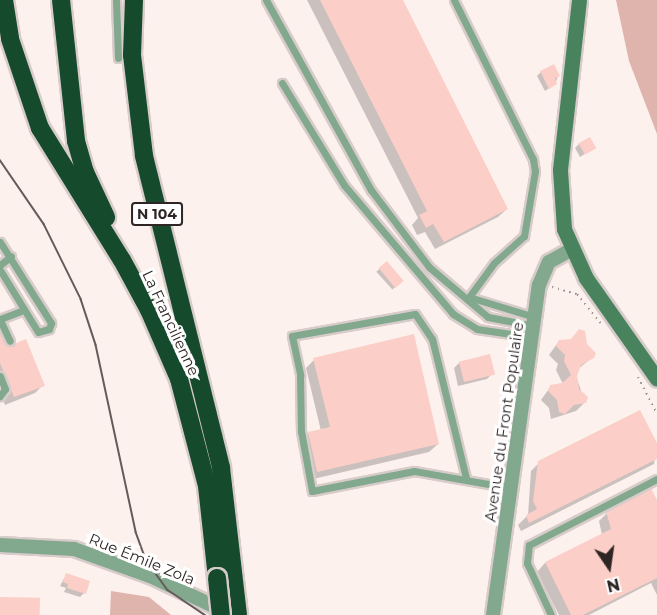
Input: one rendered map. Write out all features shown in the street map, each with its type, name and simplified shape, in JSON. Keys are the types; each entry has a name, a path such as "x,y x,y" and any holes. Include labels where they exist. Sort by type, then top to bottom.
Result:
{"highway":[{"name":"La Francilienne","path":"4,0 10,39 40,128 122,260 159,332 189,411 207,486 221,615"},
{"path":"61,0 76,141 95,198 119,241 122,260"},
{"name":"La Francilienne","path":"134,0 125,57 150,185 221,468 238,615"},
{"path":"125,57 142,36 145,0"}],"main road":[{"path":"579,0 560,187 562,219 572,249 592,288 635,343 657,380"}],"street":[{"name":"Avenue du Front Populaire","path":"493,615 543,272 558,255 572,249"},
{"name":"Rue Émile Zola","path":"0,545 74,549 150,576 233,615"}],"lane":[{"path":"116,0 125,57"},
{"path":"266,0 371,190 429,267 448,286 469,297 498,304 534,327"},
{"path":"454,0 533,159 535,171 524,236 494,263 469,297"},
{"path":"282,82 344,186 453,314 477,329 534,327"},
{"path":"0,242 11,256 51,323 49,328 38,332 0,267 11,256"},
{"path":"469,297 488,317 534,327"},
{"path":"10,341 0,320 24,310"},
{"path":"466,478 432,339 415,314 292,336 300,375 301,431 312,491 414,471 466,478 512,488"},
{"path":"0,376 5,389 0,396"},
{"path":"551,615 527,563 529,545 657,479"}],"path":[{"path":"546,286 577,294 608,333"},
{"path":"635,373 657,414"}],"shaded area":[{"path":"616,0 657,0 657,134 629,61"},
{"path":"111,591 149,597 171,615 110,615"}],"building":[{"path":"320,0 403,0 508,209 444,242 433,224 426,228 419,215 427,211"},
{"path":"554,64 560,76 555,78 557,84 549,89 540,71"},
{"path":"590,137 596,148 585,155 579,143"},
{"path":"387,261 404,281 395,288 379,268"},
{"path":"579,329 585,331 587,344 596,353 594,358 581,365 577,376 579,389 588,397 586,403 574,405 565,414 559,412 557,400 548,391 550,385 562,383 571,375 564,361 565,355 556,346 559,340 571,339"},
{"path":"0,333 7,347 26,339 45,386 14,397 0,363"},
{"path":"414,334 439,444 317,472 308,432 330,427 313,358"},
{"path":"490,354 495,374 464,382 459,362"},
{"path":"640,410 657,443 657,459 529,523 526,515 537,509 533,501 538,461"},
{"path":"651,488 657,500 657,578 583,615 571,615 545,562 611,529 606,511"},
{"path":"66,573 90,581 86,594 67,588 68,584 63,582"},
{"path":"0,597 40,598 40,615 0,615"}],"tram line":[{"path":"0,160 44,224 81,299 96,345 136,532 146,560 168,590 205,615"}]}
